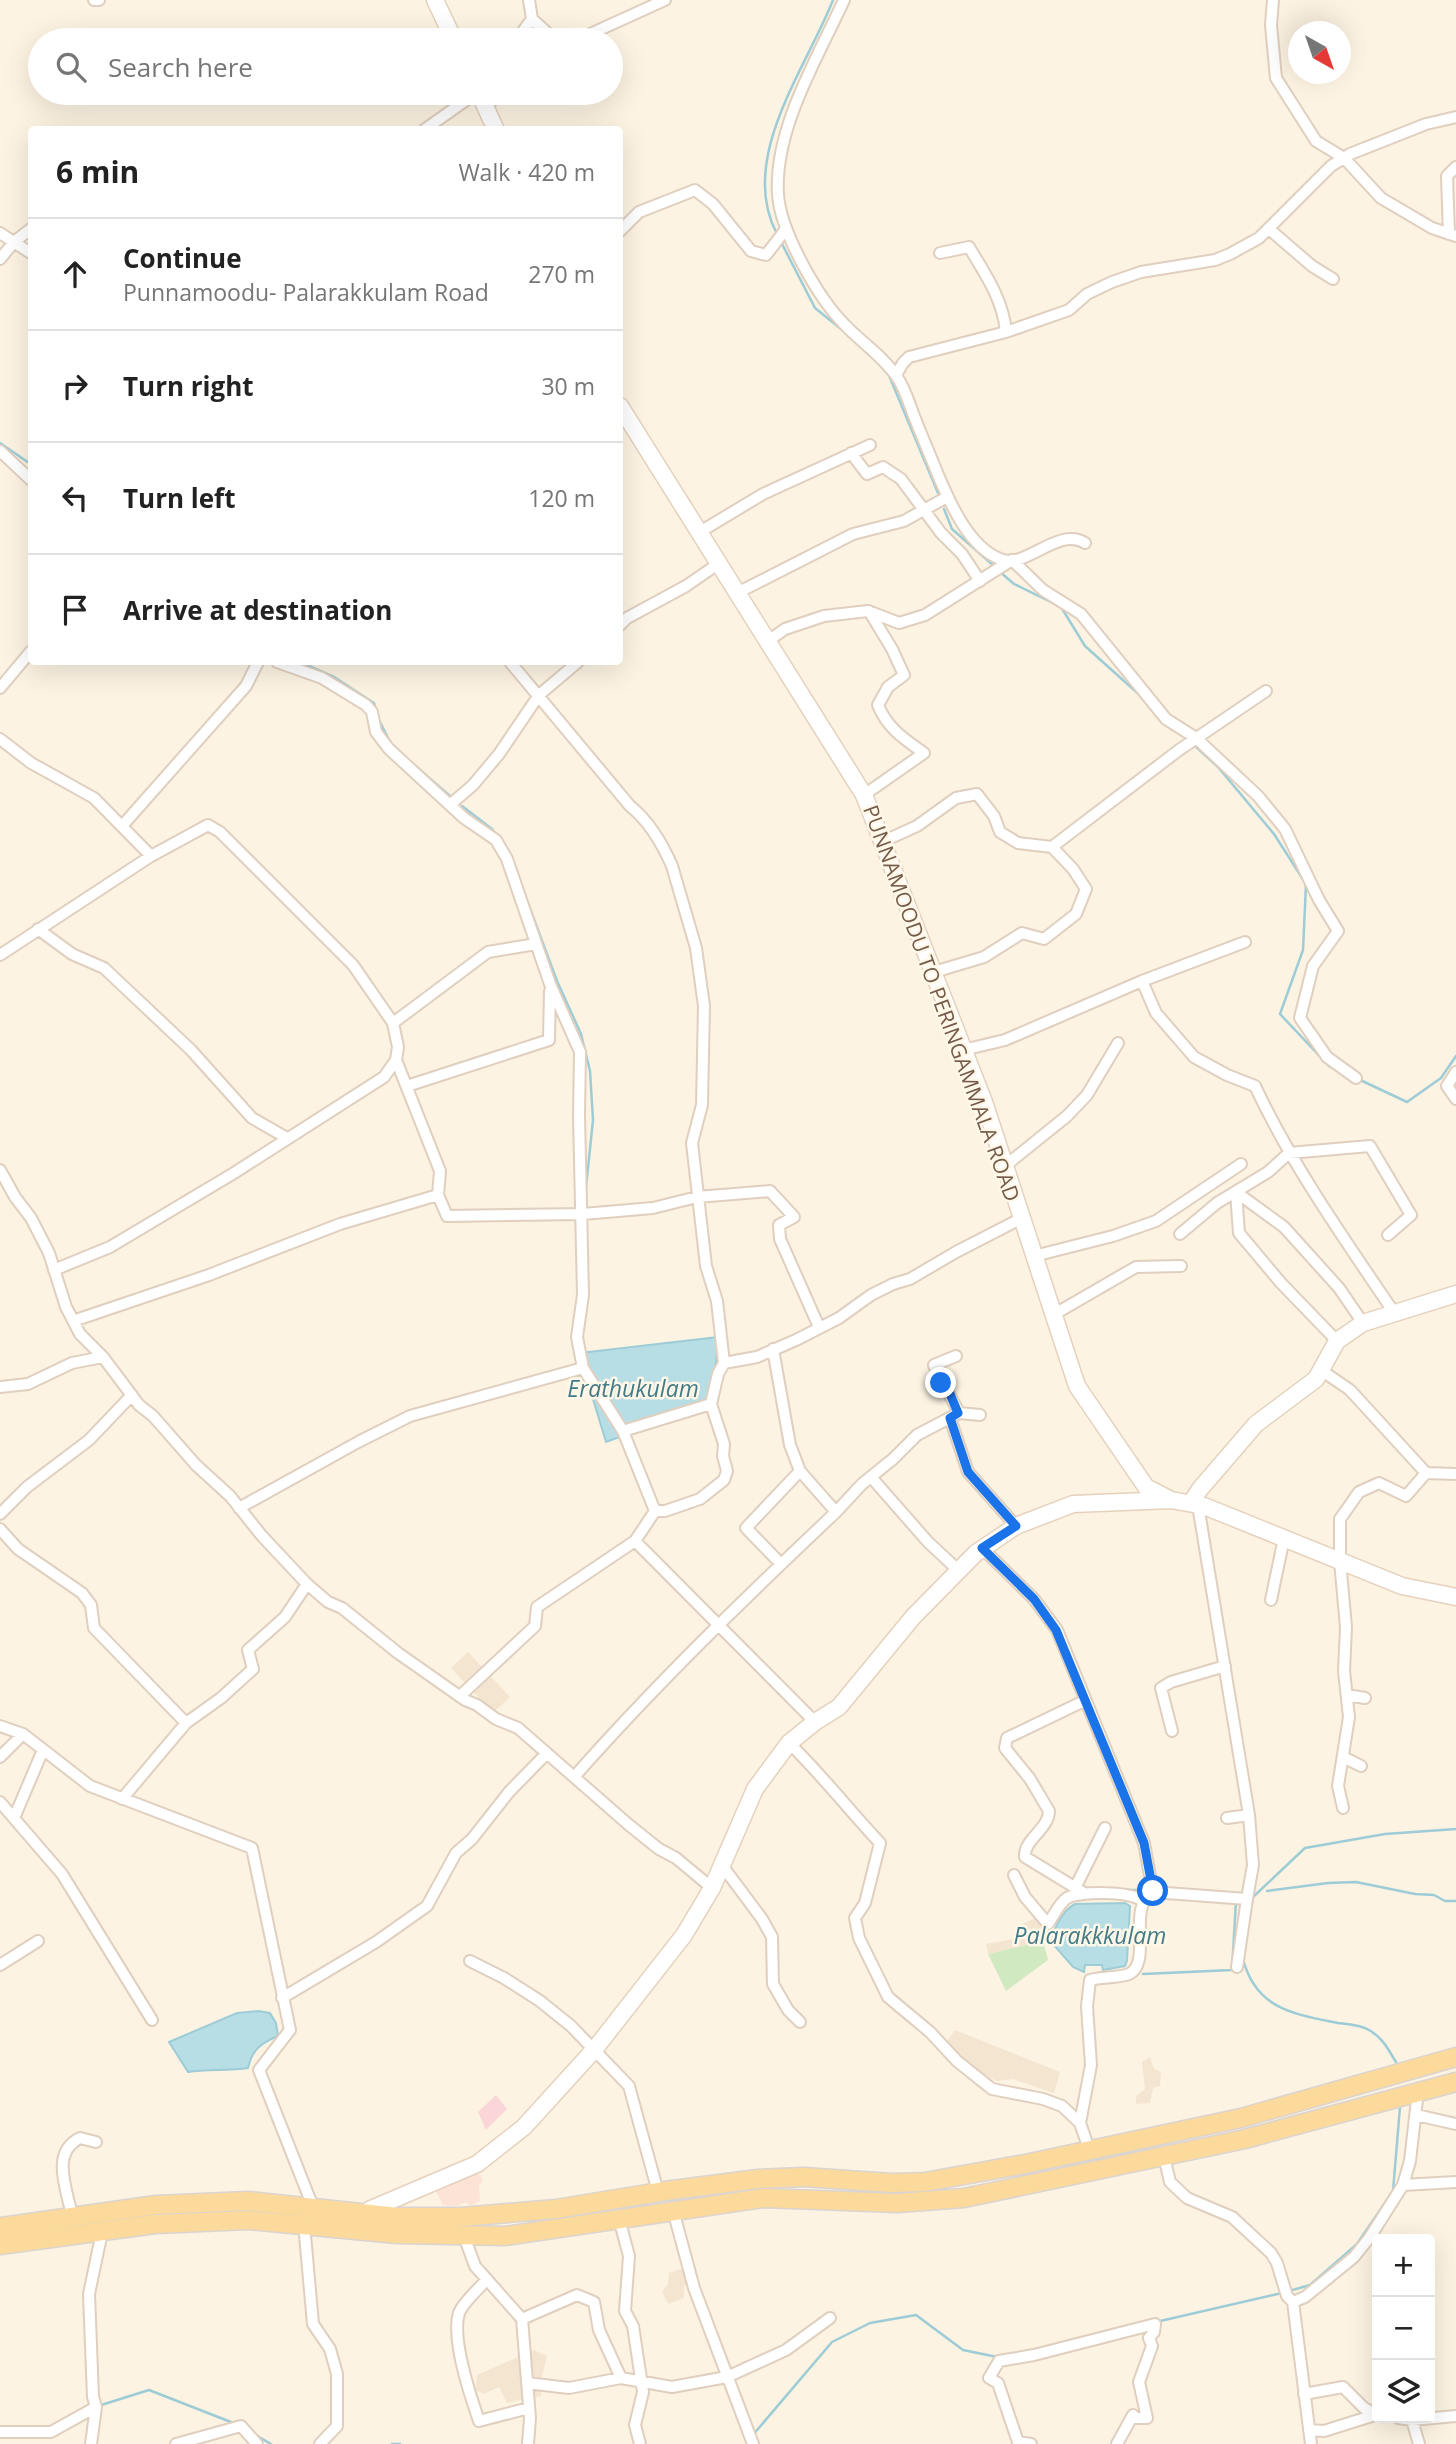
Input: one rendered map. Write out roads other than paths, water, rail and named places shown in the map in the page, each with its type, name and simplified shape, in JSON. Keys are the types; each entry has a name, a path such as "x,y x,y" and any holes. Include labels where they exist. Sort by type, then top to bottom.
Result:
{"main road":[{"path":"435,0 448,28"},
{"path":"484,105 494,126"},
{"name":"PUNNAMOODU TO PERINGAMMALA ROAD","path":"623,411 864,795 984,1102 1077,1386 1146,1487 1171,1500"},
{"path":"1194,1504 1200,1489 1256,1424 1317,1379 1337,1340 1363,1323 1456,1294"},
{"path":"362,2222 477,2164 524,2127 594,2050 684,1935 712,1888 755,1789 789,1743 839,1707 913,1617 958,1570 982,1548 1016,1526 1073,1504 1171,1500 1194,1504 1402,1586 1456,1597"},
{"path":"0,2245 155,2224 249,2220 304,2224 362,2222 398,2217 504,2215 728,2182 778,2178 925,2182 971,2175 1275,2110 1456,2057"},
{"path":"0,2227 156,2205 248,2201 313,2207 362,2222 464,2236 505,2236 764,2198 898,2203 964,2198 1269,2133 1456,2082"}],"street":[{"path":"94,0 99,0"},
{"path":"529,0 532,19 542,28"},
{"path":"603,28 665,0"},
{"path":"844,0 784,134 778,160 778,197 784,231 834,314 875,351 896,375 960,522 981,546 1000,560 1012,560 1043,590 1081,614 1109,645 1166,719 1196,738 1258,796 1284,829 1319,900 1338,931 1313,966 1300,1018 1327,1057 1356,1078"},
{"path":"1273,0 1270,26 1276,78 1316,141 1344,158 1381,198 1432,228 1453,235 1447,176 1456,167"},
{"path":"525,28 532,19"},
{"path":"431,126 466,105"},
{"path":"896,375 902,363 909,357 1006,331 1069,310 1087,294 1112,282 1141,272 1215,260 1230,254 1259,238 1318,179 1344,158 1426,124 1456,117"},
{"path":"623,228 639,212 695,190 713,204 751,251 766,255 784,231"},
{"path":"1269,229 1312,266 1333,279"},
{"path":"0,259 28,231"},
{"path":"0,233 28,252"},
{"path":"940,253 969,247 993,288 1004,313 1006,331"},
{"path":"698,533 763,495 870,445"},
{"path":"0,451 28,477"},
{"path":"851,453 867,474 883,467 901,479 981,581"},
{"path":"737,593 853,534 904,521 947,497"},
{"path":"768,641 785,629 824,617 869,611 899,623 925,615 1012,560 1065,540 1077,538 1085,544"},
{"path":"623,623 718,564"},
{"path":"864,795 924,753 897,734 883,718 878,705 888,687 905,675 869,611"},
{"path":"0,688 28,655"},
{"path":"122,826 246,686 256,665"},
{"path":"286,665 323,678 366,705 372,712 376,732 389,750 464,818 499,844 507,859 550,984 580,1052 583,1295 577,1337 583,1368 624,1431 654,1511"},
{"path":"513,665 629,806 643,817 667,853 696,948 704,1006 702,1105 692,1143 706,1266 717,1301 724,1363 718,1374 711,1404 724,1444 723,1456 727,1471 724,1480 700,1499 665,1511 654,1511"},
{"path":"451,804 473,785 499,754 539,695 574,665"},
{"path":"1052,847 1179,750 1266,691"},
{"path":"0,739 31,763 94,798 151,856"},
{"path":"884,841 917,826 956,798 978,794 994,816 1000,832 1018,843 1052,847 1073,869 1086,889 1076,914 1044,939 1022,933 984,957 934,972"},
{"path":"0,955 151,856 208,825 353,965 393,1024 398,1047 396,1060 384,1077 234,1173 110,1247 54,1270"},
{"path":"38,929 72,954 104,968 191,1050 252,1118 287,1138"},
{"path":"963,1049 1005,1040 1142,981 1245,942"},
{"path":"393,1024 488,952 536,944"},
{"path":"1142,981 1156,1013 1194,1057 1255,1086 1289,1153 1395,1314"},
{"path":"407,1086 549,1040 550,984"},
{"path":"1005,1166 1067,1116 1087,1095 1118,1043"},
{"path":"396,1060 440,1171 438,1195 447,1216 583,1214 653,1208 697,1197 770,1191 794,1217 779,1225 780,1238 819,1328"},
{"path":"1456,1072 1447,1086 1456,1099"},
{"path":"1181,1234 1217,1203 1268,1172 1289,1153 1370,1146 1411,1215 1388,1236"},
{"path":"1034,1256 1113,1236 1156,1221 1241,1164"},
{"path":"0,1171 31,1218 54,1270 66,1307 80,1334 103,1357 116,1376 178,1447 211,1476 275,1552 328,1602 342,1608 398,1653 496,1719 518,1728 659,1849 676,1858 712,1888"},
{"path":"1236,1192 1283,1227 1339,1288 1363,1323"},
{"path":"1236,1192 1240,1233 1282,1283 1337,1340"},
{"path":"73,1321 209,1275 340,1224 438,1195"},
{"path":"724,1363 757,1357 819,1328 839,1318 871,1295 910,1279 956,1251 1022,1218"},
{"path":"1054,1315 1136,1267 1181,1266"},
{"path":"773,1349 786,1430 800,1471 836,1512"},
{"path":"956,1356 934,1365 941,1383 950,1394 968,1472 1016,1526"},
{"path":"0,1387 28,1384 72,1363 103,1357"},
{"path":"239,1508 410,1416 583,1368"},
{"path":"1321,1370 1350,1390 1426,1473 1456,1474"},
{"path":"0,1514 27,1487 89,1440 132,1395"},
{"path":"624,1431 711,1404"},
{"path":"574,1777 611,1735 781,1564 917,1435 954,1416 980,1415"},
{"path":"781,1564 746,1528 800,1471"},
{"path":"1343,1808 1338,1786 1349,1717 1344,1671 1346,1626 1340,1561 1340,1519 1359,1492 1379,1483 1406,1496 1426,1473"},
{"path":"871,1477 928,1542 958,1570"},
{"path":"1194,1504 1225,1666 1249,1815 1253,1865 1237,1967"},
{"path":"460,1696 535,1626 537,1607 635,1541 654,1511"},
{"path":"0,1529 18,1549 82,1593 91,1605 94,1628 186,1723"},
{"path":"1271,1600 1284,1538"},
{"path":"635,1541 815,1722"},
{"path":"982,1548 1034,1599 1056,1630 1144,1843 1152,1889 1142,1901 1136,1967 1127,1974 1100,1978 1089,1983 1087,2007 1091,2065 1080,2123"},
{"path":"122,1798 186,1723 221,1698 253,1669 248,1650 285,1618 307,1584"},
{"path":"1172,1731 1161,1688 1171,1682 1225,1666"},
{"path":"1347,1695 1365,1698"},
{"path":"1084,1701 1007,1738 1004,1742 1005,1748 1030,1779 1049,1811 1048,1821 1023,1855 1079,1891 1133,1896 1142,1901"},
{"path":"0,1727 23,1734 90,1786 252,1849 290,2030 258,2070 313,2207"},
{"path":"0,1757 23,1734"},
{"path":"789,1743 880,1843 865,1903 855,1919 859,1938 888,1997 930,2032 957,2062 992,2089 1044,2099 1062,2106 1080,2123 1089,2149"},
{"path":"14,1818 43,1749"},
{"path":"282,1997 376,1942 427,1906 456,1853 472,1839 509,1792 547,1753"},
{"path":"1343,1757 1362,1766"},
{"path":"0,1802 62,1874 152,2020"},
{"path":"1227,1818 1249,1815"},
{"path":"1014,1875 1025,1897 1048,1918 1065,1899 1079,1891 1105,1828"},
{"path":"721,1864 762,1919 772,1937 773,1984 788,2010 800,2022"},
{"path":"1152,1889 1247,1899"},
{"path":"0,1965 38,1941"},
{"path":"470,1961 504,1978 540,2001 571,2026 629,2086 658,2192"},
{"path":"1288,2294 1305,2297 1354,2257 1370,2237 1403,2185 1410,2161 1419,2091"},
{"path":"1416,2115 1456,2123"},
{"path":"72,2216 61,2161 66,2147 74,2141 80,2138 96,2142"},
{"path":"1164,2156 1170,2182 1186,2198 1232,2217 1271,2253 1277,2263 1288,2294 1311,2444"},
{"path":"1403,2185 1456,2182"},
{"path":"673,2210 694,2288 753,2444"},
{"path":"616,2220 621,2226 629,2256 625,2311 634,2326 643,2392 635,2425 640,2444"},
{"path":"304,2224 313,2324 330,2349 337,2374 337,2427 320,2444"},
{"path":"91,2444 96,2407 93,2397 89,2294 102,2232"},
{"path":"464,2236 475,2266 522,2319 529,2408 528,2444"},
{"path":"487,2279 459,2312 457,2342 472,2401 479,2421 529,2408"},
{"path":"522,2319 577,2295 594,2302 599,2330 621,2378"},
{"path":"527,2383 569,2388 621,2378 672,2387 727,2377 786,2350 830,2318"},
{"path":"1031,2444 1018,2442 998,2383 989,2378 999,2361 1034,2355 1156,2324 1154,2333 1149,2338 1152,2346 1139,2382 1147,2418 1136,2418 1133,2415 1117,2444"},
{"path":"1304,2394 1343,2387 1372,2413"},
{"path":"0,2432 51,2432 96,2407"},
{"path":"1309,2430 1324,2431 1372,2416"},
{"path":"1435,2418 1456,2416"},
{"path":"1413,2423 1419,2444"},
{"path":"176,2444 241,2426 257,2444"}],"water":[{"name":"Erathukulam","path":"719,1337 711,1404 606,1442 579,1353"},
{"name":"Palarakkkulam","path":"1125,1903 1130,1906 1125,1966 1103,1970 1102,1965 1085,1965 1084,1972 1073,1967 1053,1944 1059,1921 1075,1904"},
{"path":"237,2013 270,2013 276,2023 278,2036 258,2048 248,2068 188,2072 169,2042"}],"waterway":[{"path":"777,234 767,205 765,176 770,145 793,85 833,0"},
{"path":"780,240 815,308 846,333"},
{"path":"888,373 938,493"},
{"path":"0,443 28,462"},
{"path":"944,509 952,529 994,566"},
{"path":"999,571 1014,584 1061,607 1085,646 1143,698"},
{"path":"307,665 334,677 374,703 376,710"},
{"path":"379,720 390,742"},
{"path":"1194,745 1218,767 1274,834 1306,884 1303,950 1280,1014 1329,1066 1336,1069"},
{"path":"412,763 450,796"},
{"path":"462,806 496,835"},
{"path":"510,855 557,981 581,1034 590,1071 593,1120 586,1187"},
{"path":"1358,1079 1407,1102 1441,1078 1456,1056"},
{"path":"577,1241 577,1256"},
{"path":"1252,1904 1252,1898 1305,1848 1385,1834 1456,1829"},
{"path":"1267,1891 1356,1882 1456,1901"},
{"path":"1124,1890 1149,1890"},
{"path":"1143,1974 1232,1970 1236,1901"},
{"path":"1243,1959 1249,1976 1267,1999 1292,2012 1366,2028 1382,2040 1396,2062"},
{"path":"1289,2291 1310,2285 1357,2244 1393,2191 1400,2107"},
{"path":"1156,2322 1282,2293"},
{"path":"752,2436 832,2342 870,2323 916,2315 963,2350 997,2357"},
{"path":"98,2406 149,2390 236,2424"},
{"path":"254,2434 271,2444"},
{"path":"392,2444 400,2444"}]}
